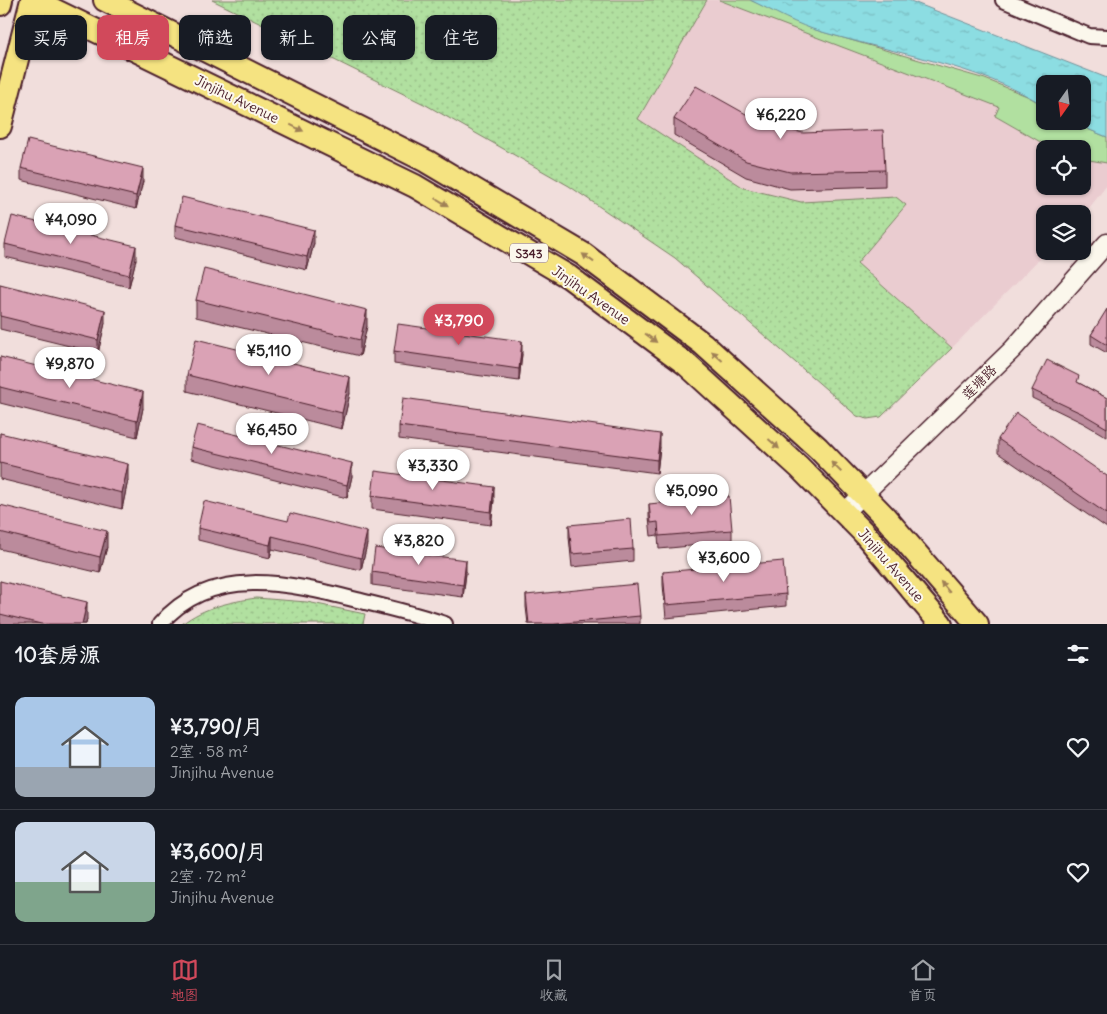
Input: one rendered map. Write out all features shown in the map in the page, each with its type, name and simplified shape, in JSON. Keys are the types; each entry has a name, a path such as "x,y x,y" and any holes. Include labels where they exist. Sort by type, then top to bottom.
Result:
{"main road":[{"path":"0,4 1,0"},
{"path":"0,126 33,0"},
{"name":"Jinjihu Avenue","path":"33,0 415,186 569,277 686,364 799,467 844,513 942,624"},
{"name":"Jinjihu Avenue","path":"105,0 426,161 583,254 703,344 818,448 864,495 977,624"}],"street":[{"path":"1003,0 1089,36 1107,37"},
{"name":"莲塘路","path":"844,513 1013,348 1107,243"},
{"path":"160,624 174,609 201,592 233,584 269,583 309,588 445,624"}],"shaded area":[{"path":"707,0 719,0 1000,107 995,116 1037,140 1036,195 1091,195 1091,160 1107,163 1107,185 1091,206 1036,205 1036,260 1038,260 952,348 857,263 906,205 896,197 801,202 744,188 638,119"}],"green space":[{"path":"212,0 707,0 638,119 744,188 801,202 896,197 906,205 857,263 952,348 881,417 867,419 857,416 675,258 569,186 426,105 333,59 333,15 261,15 261,24 251,19 251,15 243,15"},
{"path":"719,0 750,0 816,30 985,79 1027,96 1036,101 1036,130 1090,130 1107,137 1107,163 1091,160 1091,140 1037,140 995,116 999,107"},
{"path":"256,598 307,602 365,614 363,624 182,624 208,609"}],"water":[{"path":"750,0 908,0 1107,78 1107,137 1090,130 1091,75 1036,75 1036,101 993,80 965,70 850,40 794,22"}],"building":[{"path":"696,86 762,123 803,133 883,130 885,170 790,172 746,161 674,119"},
{"path":"28,140 143,168 136,196 21,168"},
{"path":"182,197 314,230 307,257 175,225"},
{"path":"12,216 136,246 129,275 5,244"},
{"path":"204,269 367,310 360,340 196,300"},
{"path":"0,284 105,310 98,340 0,316"},
{"path":"1107,309 1107,345 1091,335"},
{"path":"398,324 522,341 519,369 394,351"},
{"path":"196,339 350,377 342,413 187,375"},
{"path":"0,357 143,392 137,421 0,387"},
{"path":"1047,360 1079,376 1077,382 1107,398 1107,428 1083,414 1032,390"},
{"path":"403,398 660,434 657,460 399,426"},
{"path":"1016,413 1107,476 1107,514 998,439"},
{"path":"197,425 352,463 347,485 191,447"},
{"path":"0,433 128,464 122,493 0,463"},
{"path":"375,471 494,487 491,512 372,496"},
{"path":"729,496 732,530 659,536 658,522 651,523 649,504"},
{"path":"204,501 288,521 290,513 367,532 361,558 272,536 270,545 198,528"},
{"path":"0,505 107,531 100,557 0,532"},
{"path":"631,519 633,549 572,554 569,525"},
{"path":"375,548 466,560 463,585 372,572"},
{"path":"783,561 786,594 666,605 663,572"},
{"path":"0,581 87,602 82,624 41,624 0,614"},
{"path":"637,584 640,616 554,624 529,624 526,595"}]}
